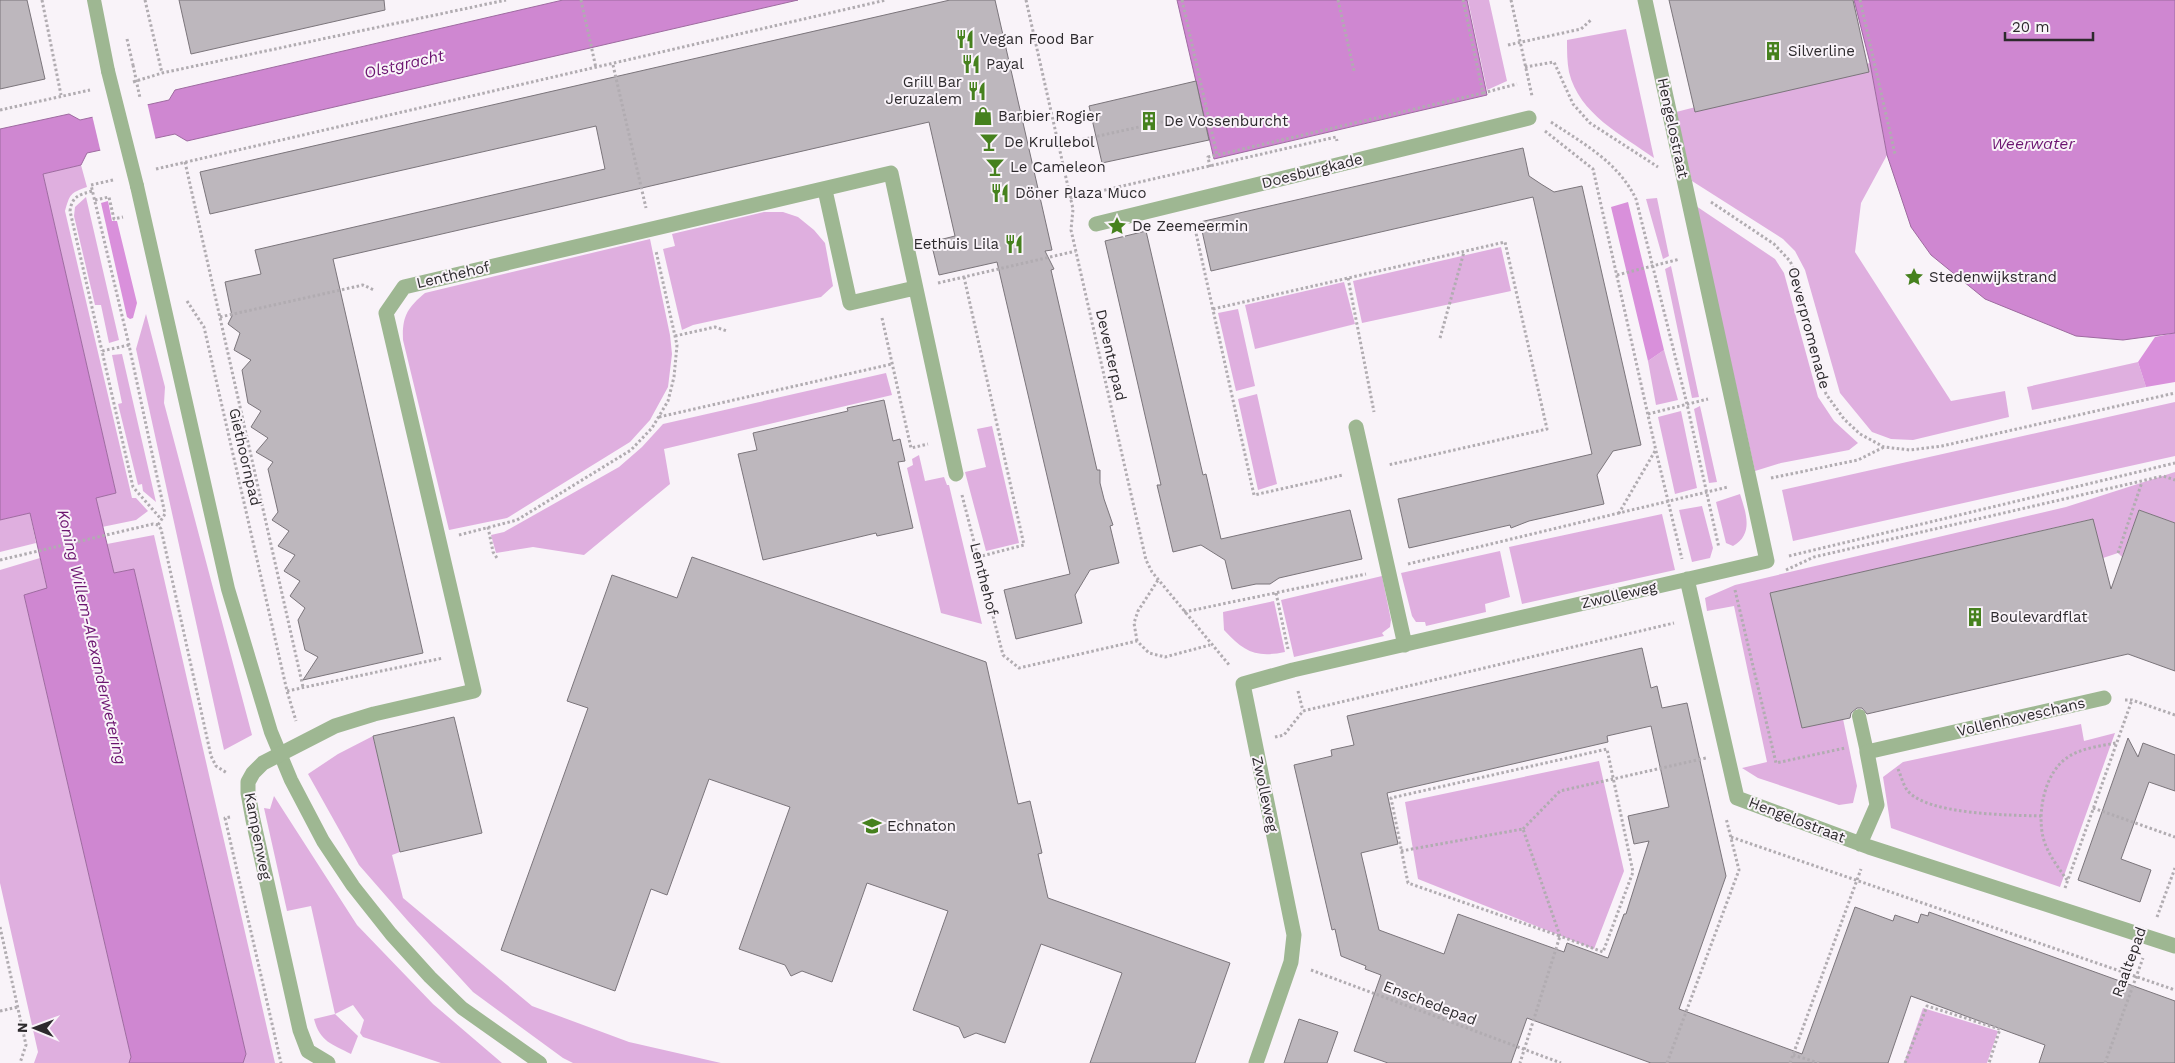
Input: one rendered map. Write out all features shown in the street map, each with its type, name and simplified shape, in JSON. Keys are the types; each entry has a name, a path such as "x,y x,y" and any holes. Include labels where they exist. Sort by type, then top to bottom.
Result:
{"street":[{"name":"Hengelostraat","path":"1645,0 1766,561"},
{"name":"Doesburgkade","path":"1096,224 1342,164 1532,111"},
{"name":"Lenthehof","path":"395,300 404,287 651,228 825,190 890,173 956,474"},
{"path":"825,190 850,303 915,288"},
{"path":"395,300 386,313 466,654"},
{"path":"1356,427 1405,645"},
{"path":"1687,579 1766,561"},
{"name":"Hengelostraat","path":"1687,579 1737,798 1864,845 2175,946"},
{"name":"Zwolleweg","path":"1256,1063 1291,962 1294,935 1253,741 1243,684 1293,670 1687,579"},
{"name":"Kampenweg","path":"328,1063 308,1051 300,1030 251,811 248,782 253,773 263,763 335,726 374,714 474,691 466,654"},
{"name":"Vollenhoveschans","path":"1867,752 2104,698"},
{"path":"1864,845 1877,805 1867,752"}],"lane":[{"path":"94,0 108,71 138,186 228,589 271,732 280,754 291,780 323,840 353,886 391,934 430,977 462,1008 540,1063"},
{"path":"1859,716 1867,752"}],"path":[{"path":"42,0 61,95"},
{"path":"144,0 162,73"},
{"path":"132,82 162,73 506,0"},
{"path":"581,0 596,68"},
{"path":"147,171 612,65 886,0"},
{"name":"Deventerpad","path":"1026,0 1073,209 1071,230 1146,560 1158,580 1243,684"},
{"path":"1182,0 1217,155"},
{"path":"1338,0 1354,72"},
{"path":"1464,0 1483,92"},
{"path":"1511,0 1532,111 1593,169 1656,451 1687,579"},
{"path":"1860,0 1895,154"},
{"path":"1508,45 1581,29 1592,18"},
{"name":"Oeverpromenade","path":"1525,67 1554,62 1573,104 1590,123 1774,244 1790,261 1798,278 1826,394 1844,419 1860,434 1884,447 1910,450 1942,446 2175,393"},
{"path":"439,540 517,520 631,450 652,428 668,401 674,378 677,345 612,65"},
{"path":"1210,167 1208,156 1517,84"},
{"path":"0,110 95,89"},
{"path":"1058,145 1184,117"},
{"path":"1545,118 1605,158 1624,176 1636,199 1687,404 1724,571"},
{"path":"1070,198 1336,137 1342,164"},
{"path":"185,162 303,687"},
{"path":"119,178 91,185 129,345 165,514 158,526"},
{"path":"92,191 77,195 71,201 70,211 133,487 162,519"},
{"path":"95,200 110,197 114,219 117,218"},
{"path":"1188,201 1254,495 1547,429 1505,242 1213,308"},
{"path":"915,288 1076,250"},
{"path":"1440,338 1464,252"},
{"path":"1617,275 1652,265 1700,255"},
{"path":"964,277 1024,545 978,557"},
{"path":"1348,278 1374,413"},
{"path":"220,317 363,285 395,300"},
{"path":"877,296 911,448 948,439"},
{"name":"Giethoornpad","path":"186,299 204,326 288,691 304,741"},
{"path":"675,336 715,327 727,330"},
{"path":"102,351 129,345"},
{"path":"658,417 892,364"},
{"path":"1648,414 1730,394"},
{"path":"1656,451 1619,513 1858,460 1884,447"},
{"path":"1766,561 2175,463"},
{"name":"Lenthehof","path":"956,474 1003,655 1019,668 1137,641"},
{"path":"1780,572 1814,557 2163,476 2175,480"},
{"path":"2118,553 2142,482"},
{"path":"0,560 153,524 158,526 161,529 211,756 216,766 226,773 248,782"},
{"path":"488,527 493,552 497,558"},
{"path":"1158,580 1138,611 1134,623 1137,641 1149,653 1166,657 1210,645"},
{"path":"1253,741 1284,735 1303,711 1678,622"},
{"path":"288,691 466,654"},
{"name":"Vollenhoveschans","path":"2104,698 2132,700 2175,715"},
{"path":"2058,907 2132,700"},
{"path":"2067,880 2054,862 2043,838 2041,816 2047,787 2058,766 2069,756 2086,749 2117,743"},
{"path":"1608,749 1633,872 1603,952 1408,883 1402,851 1391,798 1608,749"},
{"path":"1402,851 1524,829 1560,791 1711,757"},
{"path":"2093,808 2175,837"},
{"path":"1666,1063 1739,870 1724,810"},
{"path":"1520,1063 1560,936 1524,829"},
{"path":"1730,836 2175,990"},
{"path":"1790,1063 1857,880 1864,845"},
{"name":"Raaltepad","path":"2105,1063 2175,868"},
{"path":"0,927 26,1045 20,1063"},
{"name":"Enschedepad","path":"1291,962 1561,1063"},
{"path":"1905,1063 1927,1006 2000,1029 1989,1063"},
{"path":"0,1012 18,1007"},
{"path":"275,1035 281,1063"},
{"path":"1793,1055 1819,1063"}],"shaded area":[{"path":"1468,0 1489,0 1507,81 1487,90"},
{"path":"1626,29 1654,158 1616,132 1592,112 1574,87 1569,72 1567,40"},
{"path":"1870,63 1887,155 1861,203 1855,252 1951,401 2005,391 2009,417 1913,440 1891,439 1872,432 1840,393 1805,270 1795,251 1783,239 1692,181 1676,112"},
{"path":"81,165 87,187 72,195 65,211 132,498 136,498 148,511 136,520 102,527 96,498 116,493 43,174"},
{"path":"86,197 119,340 109,343 101,305 95,305 74,216 75,207"},
{"path":"1657,198 1669,256 1663,259 1646,199"},
{"path":"108,201 112,221 117,221 137,303 133,318 130,319 127,317 101,203"},
{"path":"1628,202 1664,350 1648,361 1611,207"},
{"path":"1696,206 1775,259 1784,273 1818,397 1834,421 1858,443 1849,450 1781,463 1755,471"},
{"path":"764,212 783,212 798,217 814,230 825,243 833,286 821,297 693,325 682,330 663,249 675,246 672,234"},
{"path":"650,239 670,335 672,354 668,387 650,420 630,442 507,518 449,530 403,340 403,325 410,308 425,293"},
{"path":"1501,247 1511,291 1362,323 1353,281"},
{"path":"1671,266 1699,397 1692,398 1665,269"},
{"path":"1344,282 1355,324 1255,349 1245,305"},
{"path":"1238,309 1255,386 1236,391 1218,313"},
{"path":"146,314 165,387 164,403 252,735 224,750 136,349"},
{"path":"2175,333 2175,382 2146,387 2138,362 2155,337"},
{"path":"1664,350 1678,400 1656,405 1648,361"},
{"path":"122,354 156,502 143,491 142,484 138,485 118,404 122,403 112,355"},
{"path":"2138,362 2146,387 2032,410 2027,387"},
{"path":"886,373 892,395 664,449 670,484 584,555 533,547 496,553 491,535 504,532 619,467 642,447 663,424"},
{"path":"1257,394 1277,484 1258,490 1238,399"},
{"path":"2175,402 2175,456 1793,541 1782,490"},
{"path":"1700,406 1717,482 1709,483 1694,409"},
{"path":"1681,411 1697,488 1675,494 1658,417"},
{"path":"992,426 1019,543 986,551 965,472 986,467 977,429"},
{"path":"919,455 925,481 944,477 947,485 949,485 982,624 941,613 907,468 913,465 912,459"},
{"path":"2175,472 2175,523 2139,510 2122,557 2118,553 2103,558 2092,519 1771,593 1802,728 1843,719 1857,786 1853,803 1839,805 1758,778 1742,768 1767,762 1734,606 1707,611 1705,598 1735,585 2066,507"},
{"path":"1740,494 1747,523 1744,535 1733,546 1726,543 1716,502"},
{"path":"1702,506 1713,548 1710,558 1692,562 1679,510"},
{"path":"30,513 36,543 0,552 0,520"},
{"path":"1662,514 1675,570 1522,604 1509,547"},
{"path":"154,535 275,1063 243,1063 246,1054 134,569 114,573 107,544"},
{"path":"1500,551 1510,597 1485,604 1486,612 1426,626 1425,622 1416,622 1412,616 1401,573"},
{"path":"40,558 47,589 24,595 131,1057 129,1063 34,1063 38,1052 0,883 0,570"},
{"path":"1382,576 1391,620 1390,627 1382,633 1384,636 1294,657 1281,600"},
{"path":"1274,601 1285,652 1266,654 1251,652 1238,644 1224,630 1223,612"},
{"path":"2081,724 2084,741 2115,733 2060,887 1891,828 1883,777 1903,762"},
{"path":"373,736 400,852 392,855 403,898 532,1006 629,1042 721,1063 573,1063 563,1058 473,992 359,865 308,774 338,754"},
{"path":"1599,761 1624,871 1594,949 1418,879 1405,802"},
{"path":"274,796 357,925 433,1004 502,1063 441,1063 363,1037 360,1033 364,1020 353,1005 335,1014 311,906 287,911 264,808 270,809"},
{"path":"1923,1008 1998,1031 1987,1063 1904,1063"},
{"path":"335,1014 358,1036 351,1054 323,1038 314,1019"}],"water":[{"path":"563,0 798,0 187,141 175,134 87,153 81,165 43,174 116,493 96,498 114,573 134,569 246,1054 243,1063 129,1063 131,1057 24,595 47,588 30,513 0,520 0,129 69,114 80,120 169,100 175,90"},
{"path":"1177,0 1467,0 1487,95 1214,159"},
{"name":"Weerwater","path":"1854,0 2175,0 2175,333 2123,340 2076,336 1985,299 1931,255 1911,227 1887,155 1870,63"}],"pier":[{"path":"147,102 156,141 101,153 92,115"}],"building":[{"path":"0,0 27,0 45,79 0,89"},
{"path":"179,0 384,0 385,10 191,54"},
{"path":"950,0 995,0 1052,250 1045,251 1054,269 1051,270 1097,470 1100,470 1100,483 1113,525 1110,526 1119,563 1090,570 1075,595 1082,623 1016,639 1004,590 1070,574 997,262 939,275 931,242 955,236 929,122 333,259 423,653 303,680 318,657 305,650 298,620 305,608 290,596 300,581 284,571 295,555 278,546 289,531 272,520 278,512 268,469 273,462 256,452 268,438 251,427 261,411 248,403 242,370 251,360 234,350 240,333 228,324 232,316 225,282 261,274 255,250 605,169 596,126 210,214 200,172"},
{"name":"Silverline","path":"1669,0 1853,0 1869,72 1695,112"},
{"name":"De Vossenburcht","path":"1196,81 1209,140 1102,163 1089,106"},
{"path":"1523,148 1529,176 1541,184 1554,192 1582,186 1641,445 1613,451 1597,475 1604,504 1529,521 1511,528 1510,525 1409,548 1398,499 1592,454 1533,197 1211,271 1200,222"},
{"path":"1146,231 1203,475 1206,474 1221,539 1350,510 1362,559 1279,578 1270,584 1256,584 1232,589 1225,560 1201,545 1173,552 1157,485 1161,485 1105,241"},
{"path":"884,400 893,441 900,439 905,461 898,462 913,528 877,536 876,533 763,560 738,454 757,450 753,433 848,411 847,408"},
{"name":"Boulevardflat","path":"2139,510 2175,523 2175,671 2128,654 1867,714 1862,708 1857,708 1851,713 1850,718 1802,728 1770,593 2093,519 2111,589"},
{"path":"692,557 986,662 1018,804 1030,801 1042,853 1038,854 1048,898 1230,963 1195,1063 1090,1063 1122,973 1041,944 1005,1043 976,1033 964,1038 959,1027 913,1010 948,911 867,883 832,982 802,971 791,976 785,965 739,949 790,807 709,779 667,895 651,889 615,991 501,950 588,708 567,701 612,575 677,598"},
{"path":"1642,648 1651,688 1657,686 1662,708 1687,703 1726,876 1679,1009 1802,1054 1855,907 1893,921 1895,915 1918,923 1921,914 1928,916 1929,912 2175,1001 2175,1063 2039,1063 2045,1045 1911,996 1888,1063 1651,1063 1527,1018 1511,1063 1388,1063 1354,1051 1381,975 1365,969 1366,966 1341,956 1335,929 1332,930 1294,765 1332,756 1331,750 1354,745 1347,716","holes":["1651,726 1669,807 1628,816 1634,844 1649,841 1626,914 1624,914 1608,958 1567,943 1564,952 1458,914 1444,954 1379,930 1361,853 1398,844 1387,793 1608,742 1607,736"]},
{"path":"454,717 482,833 400,852 373,736"},
{"path":"2128,738 2138,757 2143,743 2175,755 2175,791 2149,782 2121,859 2151,870 2140,902 2078,880"},
{"path":"1299,1019 1338,1032 1327,1063 1284,1063"}],"place":[{"name":"Vegan Food Bar","path":"965,39"},
{"name":"Silverline","path":"1773,51"},
{"name":"Payal","path":"971,64"},
{"name":"Grill Bar Jeruzalem","path":"977,91"},
{"name":"Barbier Rogier","path":"983,116"},
{"name":"De Vossenburcht","path":"1149,121"},
{"name":"De Krullebol","path":"989,142"},
{"name":"Le Cameleon","path":"995,167"},
{"name":"Döner Plaza Muco","path":"1000,193"},
{"name":"De Zeemeermin","path":"1117,226"},
{"name":"Eethuis Lila","path":"1014,244"},
{"name":"Stedenwijkstrand","path":"1914,277"},
{"name":"Boulevardflat","path":"1975,617"},
{"name":"Echnaton","path":"872,826"}],"water label":[{"name":"Olstgracht","path":"404,64"},
{"name":"Koning Willem-Alexanderwetering","path":"92,637"}]}
